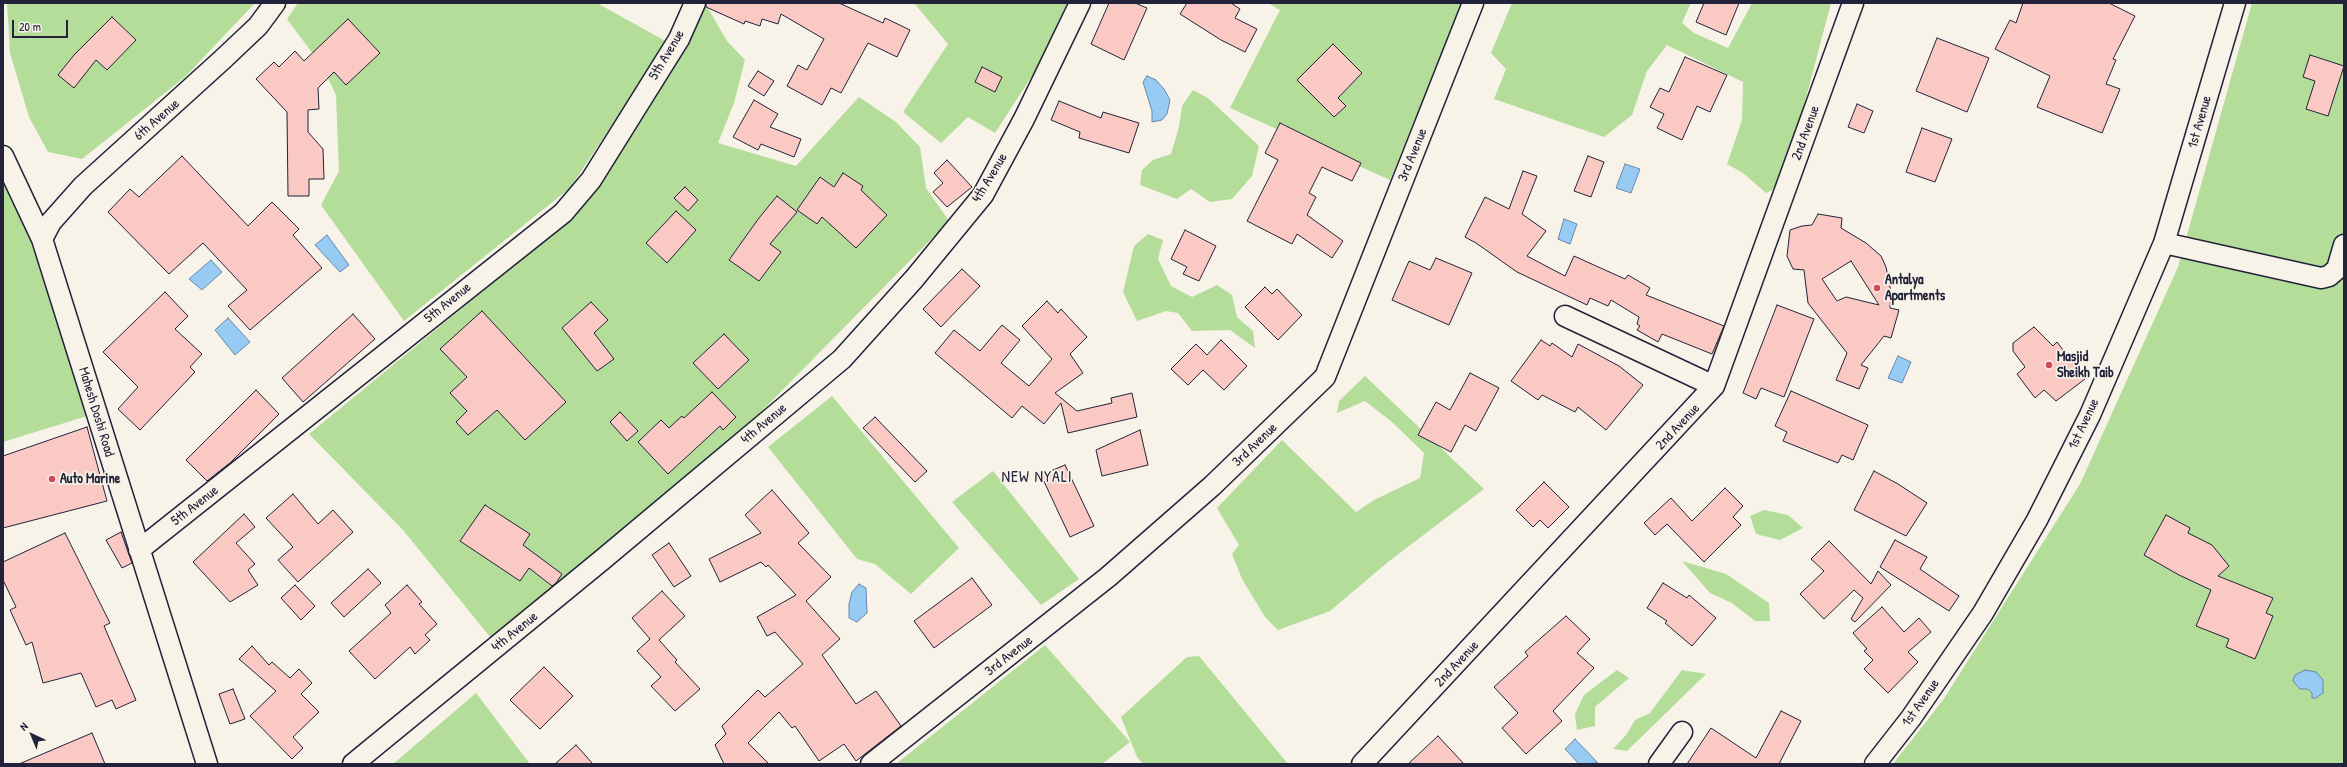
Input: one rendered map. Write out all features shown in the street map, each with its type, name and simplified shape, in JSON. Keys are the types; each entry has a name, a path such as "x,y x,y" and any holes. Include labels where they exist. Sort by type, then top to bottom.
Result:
{"street":[{"name":"6th Avenue","path":"42,239 50,222 83,186 216,66 258,26 276,3"},
{"name":"5th Avenue","path":"139,550 563,213 591,180 679,39 695,3"},
{"name":"4th Avenue","path":"353,764 602,560 842,359 914,279 983,195 1024,119 1080,3"},
{"name":"3rd Avenue","path":"871,764 1108,577 1212,486 1325,377 1473,3"},
{"name":"2nd Avenue","path":"1362,764 1714,386 1853,3"},
{"name":"1st Avenue","path":"1875,764 1911,718 1983,613 2037,520 2090,415 2164,243 2235,3"},
{"name":"Mahesh Doshi Road","path":"3,156 42,239 207,764"},
{"path":"2164,243 2321,278 2329,276 2337,269 2344,245"},
{"path":"1565,316 1714,386"},
{"path":"1659,764 1682,732"}],"green space":[{"path":"7,3 255,3 185,77 82,159 48,152 29,117 10,53"},
{"path":"298,3 597,3 667,42 570,188 404,321 321,205 339,171 336,95 322,66 287,19"},
{"path":"914,3 1067,3 1039,65 995,133 968,117 941,143 903,112 948,44"},
{"path":"1268,3 1462,3 1390,180 1230,108 1280,10"},
{"path":"1512,3 1691,3 1682,23 1694,33 1728,48 1752,3 1831,3 1783,185 1766,193 1743,173 1727,164 1742,120 1743,82 1667,45 1647,71 1632,115 1604,137 1494,99 1506,69 1491,53"},
{"path":"2252,3 2344,3 2344,764 1893,764 1943,700 2080,484 2178,267"},
{"path":"706,5 727,41 745,60 734,103 718,143 796,166 859,97 896,122 920,147 926,188 949,221 751,422 491,638 403,530 309,434 500,277 600,184"},
{"path":"1193,90 1208,98 1259,146 1252,176 1232,199 1210,202 1191,189 1177,199 1140,185 1142,170 1153,160 1171,154 1179,127 1182,106"},
{"path":"3,167 16,196 87,416 3,442"},
{"path":"1148,234 1163,240 1158,259 1171,286 1192,297 1217,285 1232,295 1237,317 1253,331 1255,348 1230,330 1192,331 1178,313 1166,311 1137,321 1123,292 1134,246"},
{"path":"1365,376 1484,489 1388,562 1330,611 1278,630 1265,617 1242,579 1232,554 1239,545 1217,508 1282,440 1356,512 1374,500 1420,478 1424,453 1392,422 1365,401 1337,413 1339,401"},
{"path":"832,396 959,548 911,594 875,564 857,559 768,447"},
{"path":"993,471 1079,579 1041,605 952,502"},
{"path":"1764,510 1788,515 1803,528 1780,540 1756,534 1750,516"},
{"path":"1682,561 1726,574 1769,603 1770,621 1755,621 1732,603 1710,593"},
{"path":"1045,645 1130,742 1102,764 896,764"},
{"path":"1199,656 1288,764 1143,764 1137,757 1121,717 1187,657"},
{"path":"1617,670 1629,678 1595,707 1595,726 1577,730 1575,714 1584,695"},
{"path":"1682,670 1706,674 1627,751 1613,749 1626,735 1635,720 1650,713"},
{"path":"476,693 530,764 393,764"}],"water":[{"path":"1147,76 1156,80 1164,89 1170,100 1167,114 1162,120 1152,122 1152,111 1143,82"},
{"path":"1625,164 1640,169 1631,193 1616,188"},
{"path":"1564,219 1577,224 1570,244 1558,239"},
{"path":"327,235 349,265 340,272 315,245"},
{"path":"211,260 222,272 202,290 189,279"},
{"path":"228,318 250,342 235,355 215,330"},
{"path":"1898,356 1911,362 1902,383 1888,378"},
{"path":"859,584 866,588 867,613 857,622 849,618 849,604 852,592"},
{"path":"2305,670 2316,672 2323,680 2323,693 2316,698 2312,698 2312,693 2308,689 2300,689 2293,681 2295,675"},
{"path":"1575,739 1598,763 1579,764 1565,749"}],"building":[{"path":"706,3 839,3 883,23 885,18 910,30 897,57 868,43 841,93 831,88 822,105 787,86 798,65 807,70 824,39 781,14 778,24 762,19 760,26 745,21 744,24 706,7"},
{"path":"1109,3 1135,3 1147,8 1124,60 1091,44"},
{"path":"1187,3 1231,3 1240,9 1235,18 1257,29 1245,52 1221,40 1180,14"},
{"path":"1704,3 1739,3 1726,35 1696,22"},
{"path":"2023,3 2109,3 2135,16 2113,59 2116,60 2106,84 2120,89 2102,133 2037,107 2050,76 1995,49 2010,20 2016,23"},
{"path":"112,17 136,40 107,70 96,60 74,88 58,75 74,55"},
{"path":"348,19 380,53 346,85 334,72 318,88 319,109 308,110 308,132 323,149 324,179 309,179 309,196 288,196 287,112 256,79 274,62 279,67 295,51 304,61"},
{"path":"1937,38 1989,58 1967,112 1916,91"},
{"path":"1333,44 1362,73 1338,98 1346,106 1334,117 1297,80"},
{"path":"2310,55 2344,66 2328,116 2306,109 2315,81 2303,77"},
{"path":"1685,57 1727,75 1710,112 1697,106 1682,140 1657,128 1664,114 1650,107 1660,88 1669,92"},
{"path":"982,67 1002,77 995,92 975,82"},
{"path":"758,71 774,81 764,96 748,86"},
{"path":"754,100 778,114 770,127 801,139 794,157 761,144 758,150 733,137"},
{"path":"1059,101 1101,118 1103,112 1139,123 1129,153 1079,138 1080,132 1051,120"},
{"path":"1857,104 1873,111 1864,133 1848,127"},
{"path":"1280,123 1361,163 1352,181 1322,167 1309,193 1316,197 1307,215 1343,241 1332,258 1297,234 1292,244 1247,221 1278,160 1265,153"},
{"path":"1922,128 1952,139 1935,182 1906,172"},
{"path":"182,156 248,226 272,202 299,229 293,235 322,268 250,330 228,306 247,290 203,243 169,274 108,212 130,189 139,197"},
{"path":"1588,156 1604,162 1591,197 1574,191"},
{"path":"947,160 972,187 947,207 933,192 943,183 934,173"},
{"path":"1523,171 1537,176 1522,214 1546,231 1527,256 1565,276 1574,256 1625,279 1628,275 1650,288 1646,295 1724,326 1712,354 1662,334 1658,342 1637,330 1640,326 1637,324 1639,317 1611,300 1608,306 1590,298 1587,305 1517,272 1465,237 1485,197 1509,209"},
{"path":"843,173 863,186 861,190 887,215 856,248 822,217 817,224 797,210 820,177 834,187"},
{"path":"685,187 698,200 688,211 674,198"},
{"path":"777,196 797,212 770,244 781,252 759,281 729,260"},
{"path":"676,211 696,230 667,263 646,243"},
{"name":"Antalya Apartments","path":"1818,214 1842,218 1841,228 1866,243 1881,256 1886,267 1891,292 1890,308 1899,310 1891,338 1884,336 1861,365 1868,368 1859,389 1836,380 1847,353 1808,303 1804,270 1793,269 1787,256 1790,230 1802,226 1812,225","holes":["1851,261 1879,305 1846,297 1837,301 1822,279"]},
{"path":"1185,230 1216,246 1199,281 1183,274 1187,267 1171,259"},
{"path":"1436,258 1472,273 1449,325 1392,300 1409,261 1430,270"},
{"path":"962,269 980,286 941,327 923,309"},
{"path":"1265,287 1272,294 1277,289 1302,315 1278,340 1245,307"},
{"path":"165,292 188,316 175,329 202,354 190,367 195,372 140,430 118,409 138,387 103,352"},
{"path":"1047,301 1058,313 1061,309 1087,337 1070,354 1083,373 1055,393 1077,411 1112,403 1111,398 1132,393 1137,417 1068,433 1061,403 1044,424 1022,406 1012,418 935,353 954,330 980,351 1002,325 1020,340 1001,363 1029,386 1052,359 1022,326"},
{"path":"591,302 608,320 594,333 614,359 597,371 562,328"},
{"path":"1777,305 1814,319 1784,397 1761,388 1756,399 1743,393"},
{"path":"482,311 566,402 525,440 497,410 468,435 456,422 467,411 450,393 467,377 440,349"},
{"path":"353,314 375,339 303,402 282,378"},
{"name":"Masjid Sheikh Taib","path":"2034,327 2053,346 2057,342 2085,379 2056,401 2044,390 2035,398 2017,374 2025,367 2013,351 2013,343"},
{"path":"724,334 749,360 718,389 693,363"},
{"path":"1221,340 1247,366 1224,390 1203,370 1188,385 1171,369 1196,344 1207,355"},
{"path":"1541,340 1550,346 1552,343 1572,357 1578,344 1619,366 1643,385 1606,430 1578,407 1575,412 1542,395 1538,400 1511,381"},
{"path":"1470,373 1499,388 1476,431 1465,425 1451,452 1418,435 1436,402 1450,410"},
{"path":"256,390 279,414 231,462 207,481 186,460"},
{"path":"1791,391 1868,425 1853,460 1842,455 1838,463 1783,441 1787,432 1775,426"},
{"path":"712,392 736,417 723,430 720,426 668,474 638,442 661,420 669,428 682,416 684,418"},
{"path":"620,412 638,431 627,441 610,422"},
{"path":"875,417 927,471 915,482 863,428"},
{"name":"Auto Marine","path":"87,427 107,501 3,528 3,456"},
{"path":"1140,430 1148,465 1102,476 1096,450"},
{"path":"1065,465 1094,526 1070,537 1041,475"},
{"path":"1874,471 1898,484 1927,503 1906,536 1854,510"},
{"path":"1544,482 1569,507 1548,528 1540,520 1533,527 1516,510"},
{"path":"1725,488 1743,506 1733,517 1741,525 1704,562 1667,524 1655,535 1644,523 1671,498 1692,521"},
{"path":"772,490 809,533 798,543 831,577 806,601 840,639 822,655 856,704 876,691 901,726 856,761 844,744 819,761 795,726 792,728 779,712 748,743 769,764 724,764 715,745 726,734 722,726 758,690 765,697 803,664 775,632 767,636 757,617 796,595 768,565 766,567 761,562 720,582 709,559 761,533 745,515"},
{"path":"293,494 318,524 333,510 353,532 298,582 278,560 293,547 266,518"},
{"path":"485,505 530,534 523,545 562,574 556,583 552,586 529,568 520,581 460,541"},
{"path":"244,514 255,527 236,543 255,564 248,570 258,585 230,602 193,562"},
{"path":"2166,515 2190,528 2188,533 2212,545 2229,566 2218,576 2273,598 2266,613 2273,616 2255,659 2226,647 2229,639 2196,626 2211,590 2179,575 2144,555"},
{"path":"121,532 132,563 122,568 106,540"},
{"path":"65,533 110,623 104,626 136,700 116,709 112,700 96,707 81,673 43,683 32,642 26,645 10,610 16,607 3,580 3,562"},
{"path":"1895,540 1927,557 1920,569 1959,596 1949,611 1880,567"},
{"path":"1829,541 1871,584 1878,571 1891,585 1855,622 1851,619 1863,598 1854,590 1824,619 1800,594 1824,571 1811,559"},
{"path":"669,543 691,576 674,587 652,555"},
{"path":"368,569 381,583 344,617 331,603"},
{"path":"972,578 992,605 934,648 914,621"},
{"path":"1663,583 1687,598 1689,595 1716,618 1692,646 1665,623 1667,621 1647,608"},
{"path":"295,585 315,606 301,620 281,598"},
{"path":"407,585 422,602 419,604 437,624 425,635 430,640 415,654 410,647 375,679 349,651 391,613 385,605"},
{"path":"662,591 685,616 659,640 677,660 675,662 700,689 675,711 651,686 661,677 637,651 650,639 632,618"},
{"path":"1882,607 1904,632 1919,618 1931,632 1908,652 1918,662 1888,693 1864,669 1873,660 1864,651 1867,649 1853,633"},
{"path":"1566,616 1590,639 1577,653 1594,668 1553,711 1562,721 1526,754 1502,728 1518,713 1494,687 1528,656 1525,652"},
{"path":"252,646 269,665 272,662 290,678 299,669 312,683 301,694 319,712 293,737 303,748 292,759 250,716 276,691 239,659"},
{"path":"544,667 573,696 540,729 510,700"},
{"path":"233,689 245,719 230,724 219,694"},
{"path":"1781,711 1801,721 1779,764 1687,764 1711,728 1756,758"},
{"path":"92,733 105,764 19,764"},
{"path":"1438,736 1464,764 1408,764"},
{"path":"576,745 593,764 555,764"}],"place":[{"name":"Antalya Apartments","path":"1877,288"},
{"name":"Masjid Sheikh Taib","path":"2049,365"},
{"name":"Auto Marine","path":"52,479"}],"district":[{"name":"NEW NYALI","path":"1037,478"}]}
